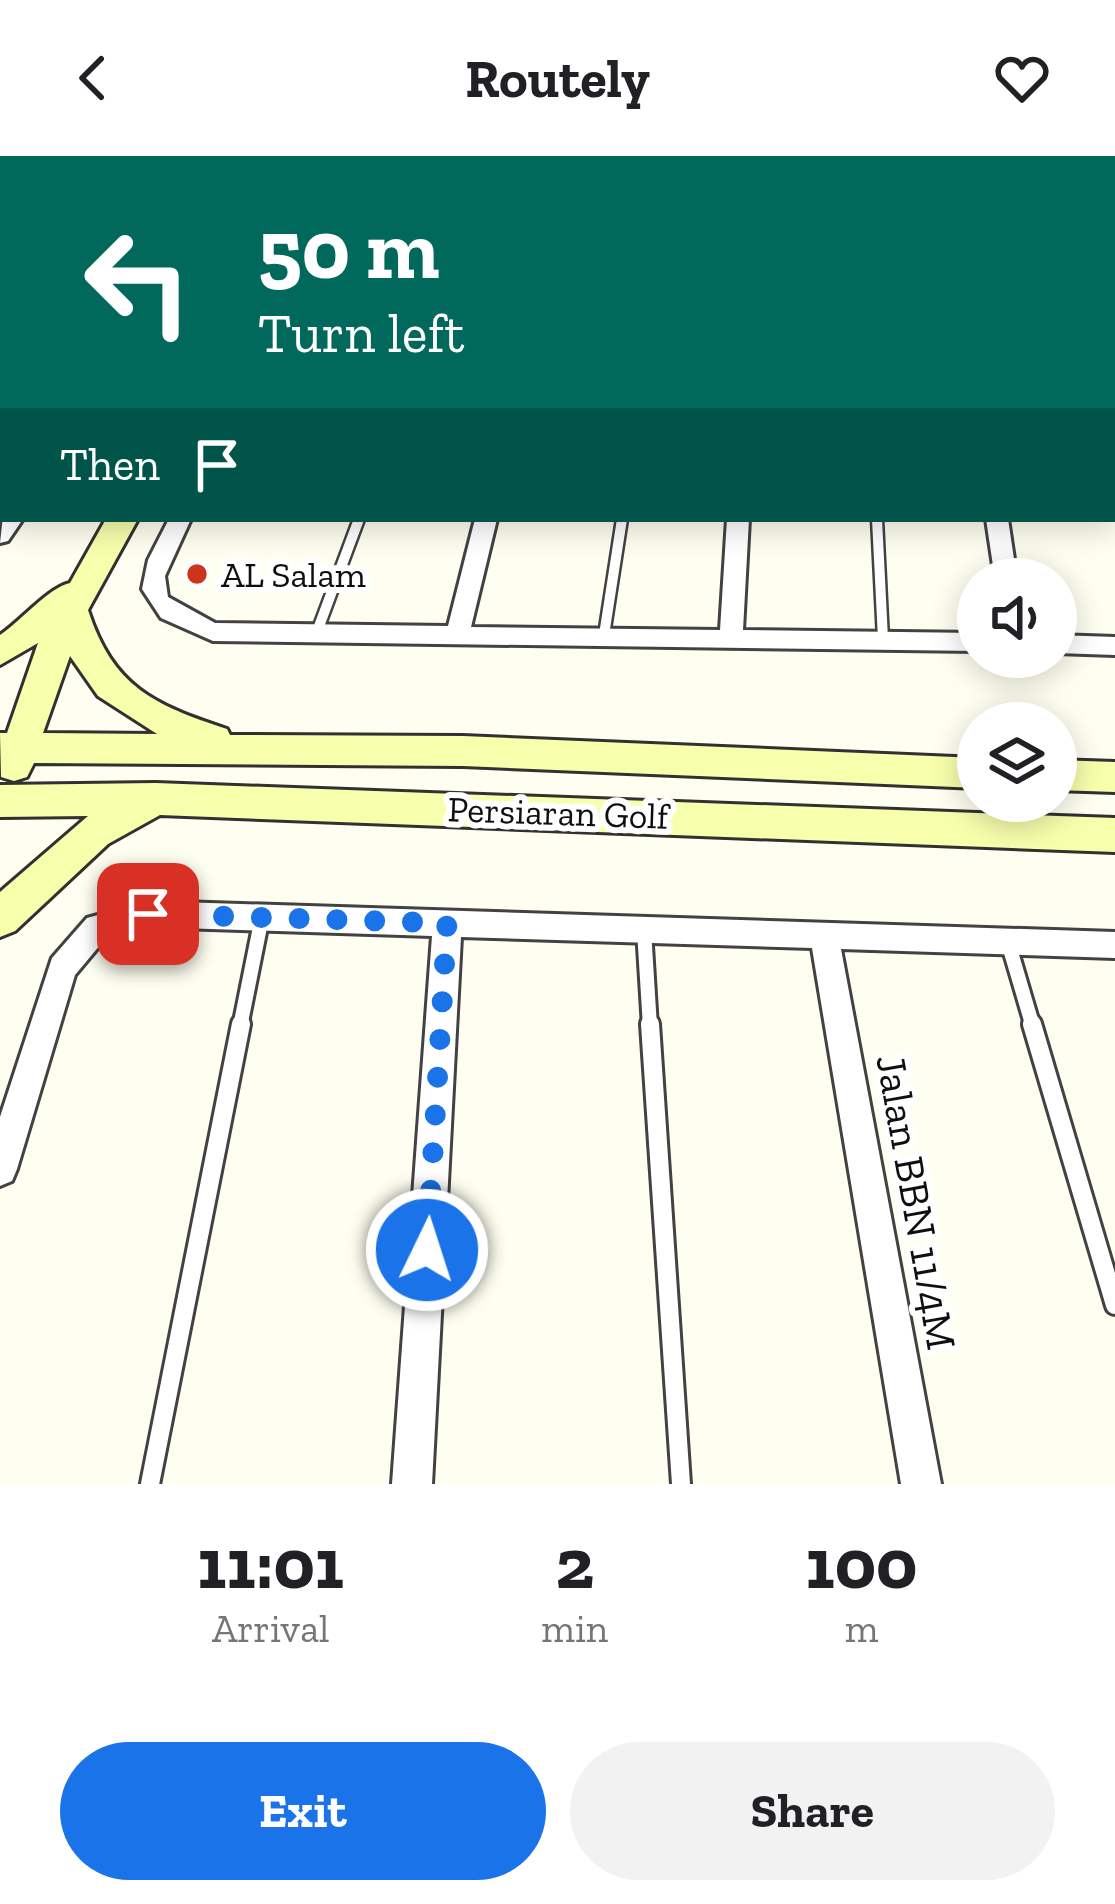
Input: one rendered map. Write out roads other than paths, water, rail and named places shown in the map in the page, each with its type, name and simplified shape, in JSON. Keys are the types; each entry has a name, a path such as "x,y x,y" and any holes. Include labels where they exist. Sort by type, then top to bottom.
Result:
{"street":[{"path":"1,804 10,747 71,610 120,522"},
{"path":"178,522 149,578 155,603 175,619 212,632 315,637 458,633 957,641"},
{"path":"458,633 485,522"},
{"path":"731,636 738,522"},
{"path":"997,522 1003,558"},
{"path":"0,652 39,626 96,566"},
{"path":"71,610 88,658 126,700 183,731 255,749"},
{"path":"1077,645 1115,646"},
{"name":"Persiaran Golf","path":"10,747 463,751 957,771"},
{"path":"1077,776 1115,777"},
{"path":"0,918 94,832 156,799"},
{"name":"Persiaran Golf","path":"1,804 156,799 1115,835"},
{"path":"0,1169 62,968 97,926 148,914 1115,945"},
{"path":"412,1484 447,923"},
{"name":"Jalan BBN 11/4M","path":"824,935 921,1484"}],"lane":[{"path":"315,637 358,522"},
{"path":"604,634 622,522"},
{"path":"877,522 883,639"},
{"path":"150,1484 262,917"},
{"path":"644,930 681,1484"},
{"path":"1008,942 1115,1304"}],"place":[{"name":"AL Salam","path":"197,574"}]}
